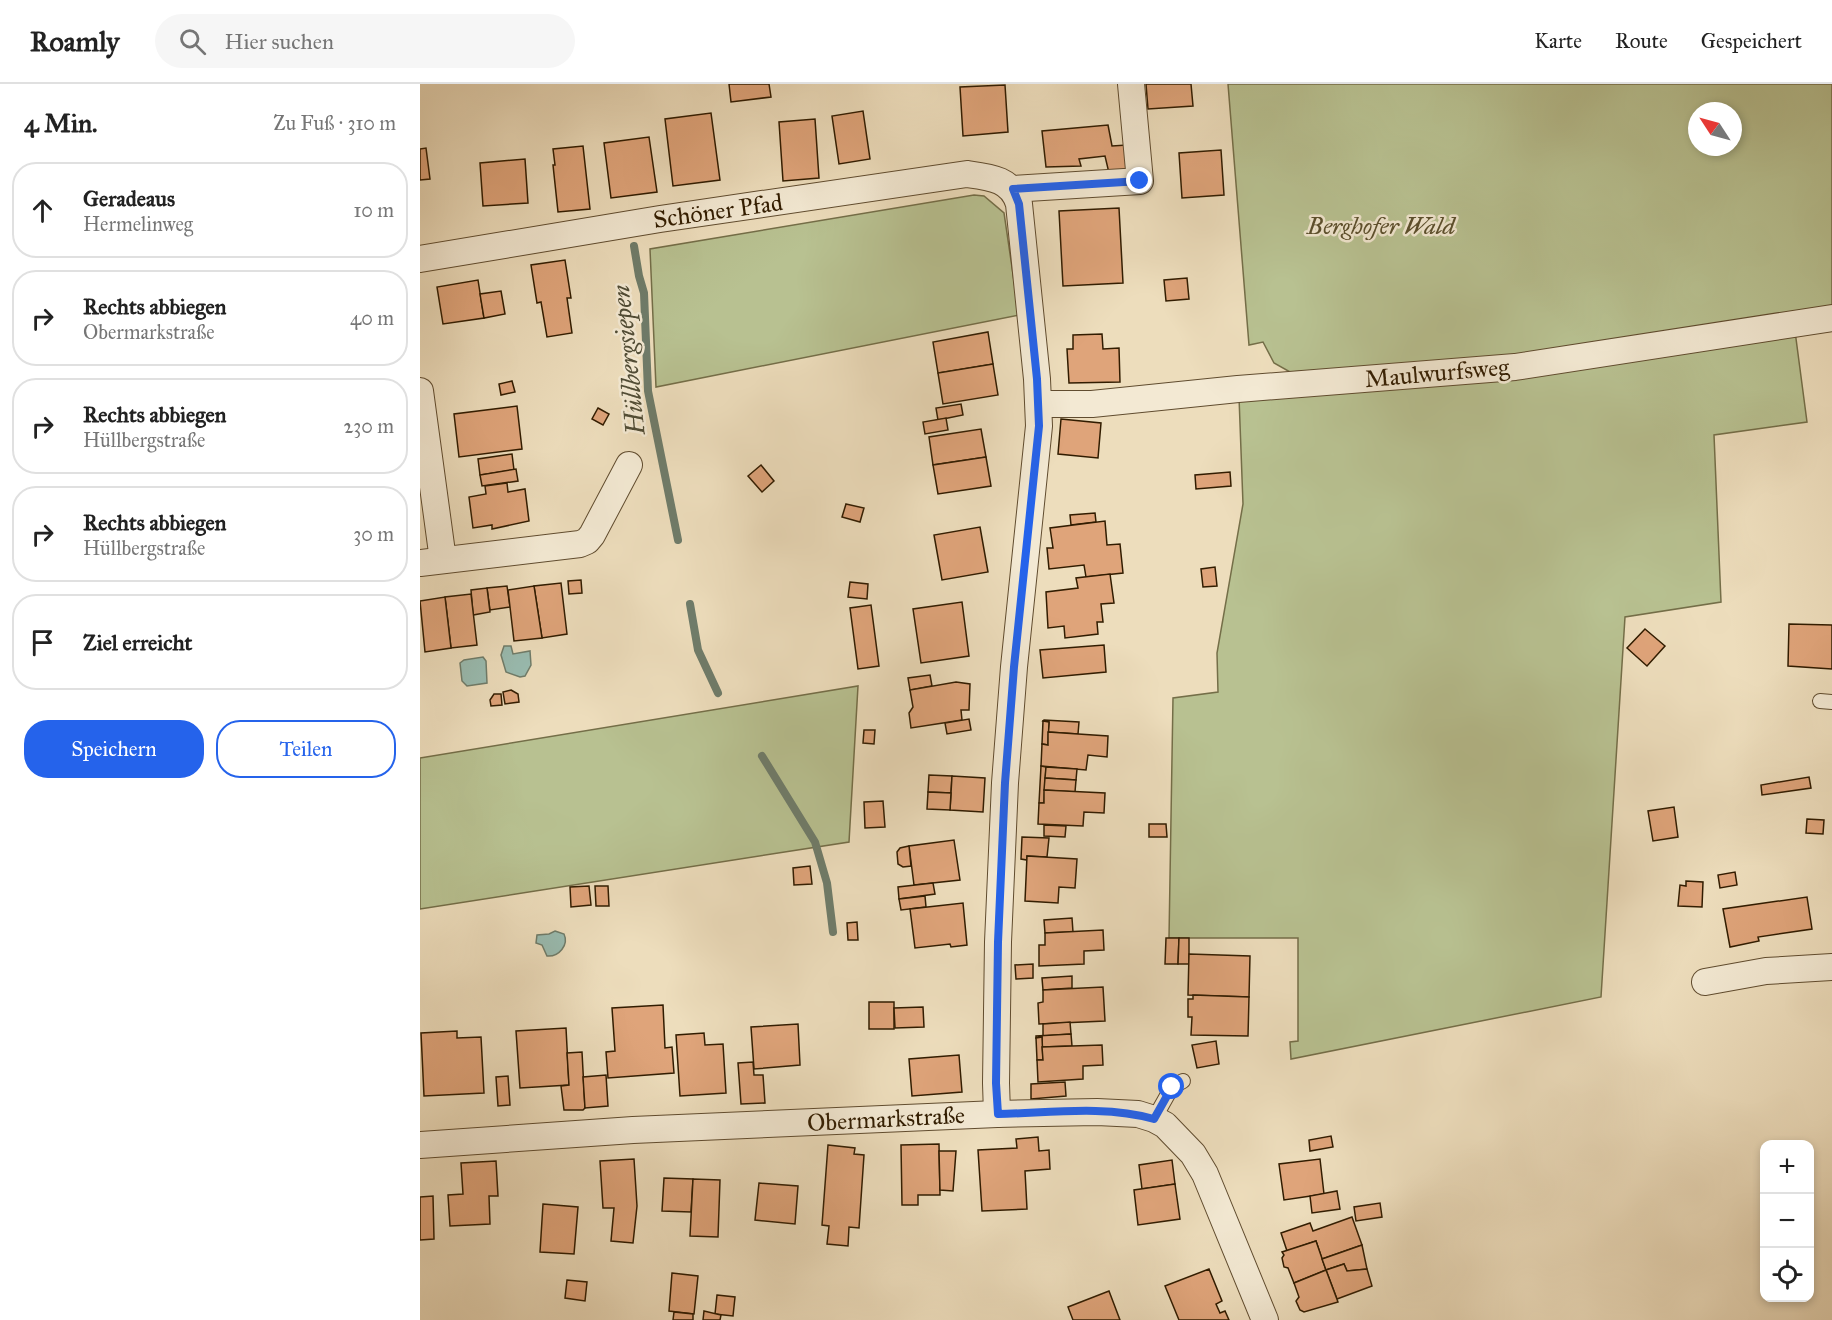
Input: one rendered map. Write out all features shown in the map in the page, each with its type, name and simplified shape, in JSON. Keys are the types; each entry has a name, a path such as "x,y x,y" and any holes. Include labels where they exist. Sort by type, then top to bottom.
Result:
{"street":[{"path":"998,1114 996,1083 998,954 1005,783 1014,667 1036,462 1039,404 1019,204 1013,189 1140,181 1131,84"},
{"name":"Schöner Pfad","path":"420,259 660,219 967,174 990,177 1004,182 1013,189"},
{"name":"Maulwurfsweg","path":"1039,404 1092,404 1238,389 1515,367 1832,318"},
{"path":"420,391 432,561 580,544 592,535 629,465"},
{"path":"1706,982 1766,971 1832,967"},
{"name":"Obermarkstraße","path":"420,1145 633,1130 998,1114 1097,1112 1138,1114 1165,1125 1186,1147 1205,1174 1265,1320"}],"lane":[{"path":"1154,1119 1172,1087 1183,1080"}],"green space":[{"name":"Berghofer Wald","path":"1228,84 1832,84 1832,312 1514,358 1290,372 1274,363 1263,342 1249,345"},
{"path":"974,195 984,196 1004,213 1019,315 656,387 650,249"},
{"path":"1795,331 1807,422 1714,435 1721,602 1625,617 1601,997 1291,1059 1290,1042 1298,1041 1298,938 1169,938 1173,698 1218,692 1217,653 1243,504 1239,397"},
{"path":"858,686 849,842 420,909 420,758"}],"water":[{"path":"504,646 511,646 513,654 530,651 531,665 525,676 520,677 506,672 501,655"},
{"path":"483,657 486,661 487,683 467,686 462,681 460,663 464,660"},
{"path":"555,931 564,934 564,946 555,955 547,956 542,945 536,943 537,935"}],"building":[{"path":"729,84 769,84 771,97 731,102"},
{"path":"1146,84 1191,84 1193,106 1148,109"},
{"path":"1005,85 1008,132 963,136 960,87"},
{"path":"863,111 870,159 839,164 832,116"},
{"path":"711,113 720,180 673,186 665,119"},
{"path":"815,119 819,178 783,181 779,122"},
{"path":"1108,125 1112,146 1127,145 1132,172 1109,173 1105,156 1079,159 1081,166 1046,167 1042,131"},
{"path":"649,137 657,192 611,198 604,143"},
{"path":"583,146 590,209 558,212 553,149"},
{"path":"426,148 430,179 420,180 420,149"},
{"path":"1221,150 1224,195 1182,198 1179,153"},
{"path":"525,159 528,203 483,206 480,163"},
{"path":"1119,208 1123,283 1063,286 1059,211"},
{"path":"565,260 571,298 567,298 572,333 547,337 541,302 537,303 531,265"},
{"path":"1187,278 1189,299 1166,301 1164,280"},
{"path":"478,280 484,318 443,324 437,287"},
{"path":"501,291 505,314 484,318 480,294"},
{"path":"988,332 993,364 938,373 933,342"},
{"path":"1102,334 1103,349 1119,348 1120,382 1069,383 1067,349 1073,349 1073,335"},
{"path":"993,364 998,395 943,404 938,373"},
{"path":"512,381 515,392 501,395 499,384"},
{"path":"961,404 963,415 938,420 936,408"},
{"path":"517,406 522,449 459,457 454,414"},
{"path":"598,408 609,414 603,425 592,419"},
{"path":"946,418 948,430 925,434 923,422"},
{"path":"1061,419 1101,423 1098,458 1058,454"},
{"path":"981,429 986,457 933,465 929,437"},
{"path":"512,454 514,470 480,475 478,459"},
{"path":"986,457 991,486 938,494 933,465"},
{"path":"761,465 774,481 762,492 748,476"},
{"path":"516,469 518,481 482,486 480,475"},
{"path":"1230,472 1231,486 1196,489 1195,475"},
{"path":"507,483 508,492 525,489 529,521 492,529 492,525 473,528 469,497 486,494 485,486"},
{"path":"846,504 864,508 860,522 842,517"},
{"path":"1095,513 1096,522 1071,525 1070,515"},
{"path":"1105,521 1107,545 1120,544 1123,573 1086,577 1084,565 1049,569 1047,548 1053,548 1050,528"},
{"path":"980,527 988,572 942,580 934,535"},
{"path":"1215,567 1217,586 1203,587 1201,569"},
{"path":"1110,574 1114,603 1101,604 1103,622 1097,622 1098,634 1065,638 1064,626 1048,628 1046,592 1078,588 1076,578"},
{"path":"581,580 582,593 569,594 568,581"},
{"path":"850,582 868,584 867,599 848,597"},
{"path":"561,583 567,634 542,638 534,586"},
{"path":"507,586 510,607 490,610 487,588"},
{"path":"534,586 542,638 514,641 508,590"},
{"path":"487,588 490,612 473,615 471,590"},
{"path":"471,594 477,645 451,648 445,597"},
{"path":"445,597 451,648 425,652 420,601"},
{"path":"962,602 969,656 921,663 913,609"},
{"path":"871,605 879,666 858,669 850,608"},
{"path":"1789,624 1832,625 1832,669 1788,666"},
{"path":"1645,629 1665,646 1647,666 1627,648"},
{"path":"1104,645 1106,672 1043,678 1040,650"},
{"path":"930,675 932,686 910,690 908,678"},
{"path":"956,682 970,684 969,710 961,710 962,720 911,728 909,713 913,707 910,690"},
{"path":"511,690 518,694 519,702 505,704 503,692"},
{"path":"494,694 501,694 502,705 491,706 490,700"},
{"path":"969,719 971,730 947,734 945,723"},
{"path":"1044,720 1079,722 1078,734 1048,732 1049,722"},
{"path":"1043,721 1049,722 1048,745 1042,744"},
{"path":"864,730 875,730 874,744 863,743"},
{"path":"1048,732 1108,736 1107,757 1088,755 1086,770 1041,766 1042,744 1048,745"},
{"path":"1041,766 1046,767 1044,803 1039,803"},
{"path":"1046,767 1077,769 1076,780 1045,778"},
{"path":"929,775 952,776 951,793 928,792"},
{"path":"952,776 985,778 983,812 950,810"},
{"path":"1809,777 1811,788 1762,795 1761,785"},
{"path":"1045,778 1076,780 1075,792 1044,790"},
{"path":"1044,790 1105,793 1104,813 1084,812 1083,826 1038,824 1039,803 1044,803"},
{"path":"928,792 951,793 950,810 927,809"},
{"path":"883,801 885,827 865,828 864,802"},
{"path":"1674,807 1678,837 1653,841 1648,811"},
{"path":"1807,819 1824,820 1823,834 1806,833"},
{"path":"1149,824 1166,824 1167,837 1149,837"},
{"path":"1044,825 1066,826 1065,837 1044,836"},
{"path":"1022,837 1049,838 1047,857 1027,856 1027,860 1021,859"},
{"path":"954,840 960,880 914,885 909,846"},
{"path":"909,846 911,866 903,867 898,864 897,852 900,848"},
{"path":"1027,856 1077,859 1075,888 1059,887 1058,903 1025,901"},
{"path":"810,866 812,884 794,885 793,868"},
{"path":"1735,872 1737,885 1720,888 1718,875"},
{"path":"1686,881 1703,882 1702,907 1678,906 1680,885 1686,886"},
{"path":"933,883 935,894 899,899 898,887"},
{"path":"589,886 591,905 571,907 570,887"},
{"path":"595,886 608,886 609,906 596,906"},
{"path":"925,896 926,907 901,910 899,899"},
{"path":"1807,897 1812,929 1758,937 1759,941 1730,947 1723,909"},
{"path":"963,903 967,945 951,947 950,944 915,948 910,909"},
{"path":"1072,918 1073,932 1045,933 1044,920"},
{"path":"857,922 858,940 848,940 847,923"},
{"path":"1103,930 1104,950 1084,951 1084,964 1039,966 1039,945 1045,945 1045,933"},
{"path":"1166,938 1179,938 1178,964 1165,964"},
{"path":"1179,938 1189,938 1189,964 1178,964"},
{"path":"1189,954 1250,956 1249,997 1188,995"},
{"path":"1033,964 1033,978 1016,979 1015,965"},
{"path":"1072,976 1072,988 1043,990 1042,978"},
{"path":"1103,987 1105,1021 1039,1024 1038,1003 1043,1002 1043,990"},
{"path":"1193,995 1249,997 1248,1036 1191,1035 1192,1017 1188,1017 1188,999 1193,999"},
{"path":"869,1002 894,1002 894,1029 869,1029"},
{"path":"663,1005 665,1048 672,1047 674,1073 608,1078 606,1052 615,1051 612,1008"},
{"path":"923,1007 924,1027 895,1028 894,1008"},
{"path":"1070,1022 1071,1034 1043,1036 1043,1024"},
{"path":"798,1024 800,1065 754,1069 751,1027"},
{"path":"566,1028 569,1085 520,1088 516,1031"},
{"path":"457,1031 457,1038 481,1037 484,1093 424,1096 421,1033"},
{"path":"704,1033 705,1045 723,1044 726,1093 680,1096 676,1035"},
{"path":"1071,1034 1072,1046 1042,1047 1042,1037 1036,1038 1036,1036"},
{"path":"1042,1037 1043,1060 1037,1060 1036,1038"},
{"path":"1216,1041 1219,1064 1197,1068 1192,1045"},
{"path":"1102,1045 1103,1065 1083,1066 1083,1079 1038,1082 1037,1060 1043,1060 1042,1047"},
{"path":"582,1052 585,1108 583,1110 564,1110 561,1086 569,1085 567,1053"},
{"path":"959,1055 962,1092 912,1096 909,1059"},
{"path":"753,1062 754,1075 763,1075 765,1103 741,1104 738,1063"},
{"path":"606,1075 608,1106 585,1108 583,1077"},
{"path":"508,1076 510,1105 498,1106 496,1077"},
{"path":"1065,1082 1066,1096 1031,1099 1031,1084"},
{"path":"1331,1136 1333,1147 1310,1151 1309,1140"},
{"path":"1038,1137 1039,1151 1049,1150 1050,1169 1025,1171 1027,1209 982,1211 978,1150 1017,1148 1016,1139"},
{"path":"939,1144 940,1195 918,1195 918,1205 902,1205 901,1145"},
{"path":"828,1145 855,1148 854,1154 864,1155 859,1228 849,1227 848,1246 827,1244 829,1226 822,1225"},
{"path":"939,1151 956,1151 953,1191 940,1190"},
{"path":"634,1159 637,1206 633,1243 611,1241 614,1208 603,1208 600,1161"},
{"path":"1320,1159 1324,1194 1284,1200 1279,1164"},
{"path":"1172,1160 1175,1184 1142,1189 1139,1165"},
{"path":"496,1161 498,1196 489,1196 490,1224 450,1226 448,1195 463,1194 461,1163"},
{"path":"664,1178 693,1179 691,1212 662,1211"},
{"path":"693,1179 720,1180 718,1237 690,1236"},
{"path":"759,1183 798,1186 795,1224 755,1220"},
{"path":"1175,1184 1180,1219 1138,1225 1134,1190"},
{"path":"1337,1191 1340,1209 1312,1213 1310,1196"},
{"path":"433,1196 434,1239 420,1240 420,1197"},
{"path":"1380,1203 1382,1217 1356,1221 1354,1207"},
{"path":"543,1204 578,1207 574,1254 540,1252"},
{"path":"1352,1217 1362,1245 1322,1259 1316,1241 1287,1251 1281,1233 1310,1223 1313,1231"},
{"path":"1316,1241 1326,1270 1294,1283 1288,1268 1284,1267 1282,1252"},
{"path":"1362,1245 1367,1269 1347,1271 1344,1264 1326,1270 1322,1259"},
{"path":"1344,1264 1347,1271 1367,1269 1372,1286 1337,1299 1326,1270"},
{"path":"1209,1269 1222,1301 1216,1304 1220,1313 1225,1311 1229,1320 1179,1320 1165,1286"},
{"path":"1326,1270 1338,1302 1304,1312 1300,1310 1296,1301 1299,1297 1294,1283"},
{"path":"672,1273 698,1276 694,1314 669,1311"},
{"path":"567,1280 587,1282 585,1301 565,1298"},
{"path":"1109,1291 1120,1320 1073,1320 1068,1307"},
{"path":"717,1295 735,1297 733,1316 715,1314"},
{"path":"704,1311 721,1315 720,1320 703,1320"},
{"path":"674,1312 693,1314 693,1320 673,1320"}],"waterway":[{"name":"Hüllbergsiepen","path":"634,246 644,293 648,391 678,540"},
{"name":"Hüllbergsiepen","path":"690,604 698,650 718,693"},
{"name":"Hüllbergsiepen","path":"762,756 815,842 827,883 833,932"}],"route":[{"path":"1140,181 1013,189 1017,194 1019,204 1037,379 1039,426 1014,667 1005,783 998,942 996,1083 998,1114 1097,1112 1138,1114 1154,1119 1162,1101 1172,1087"}]}
